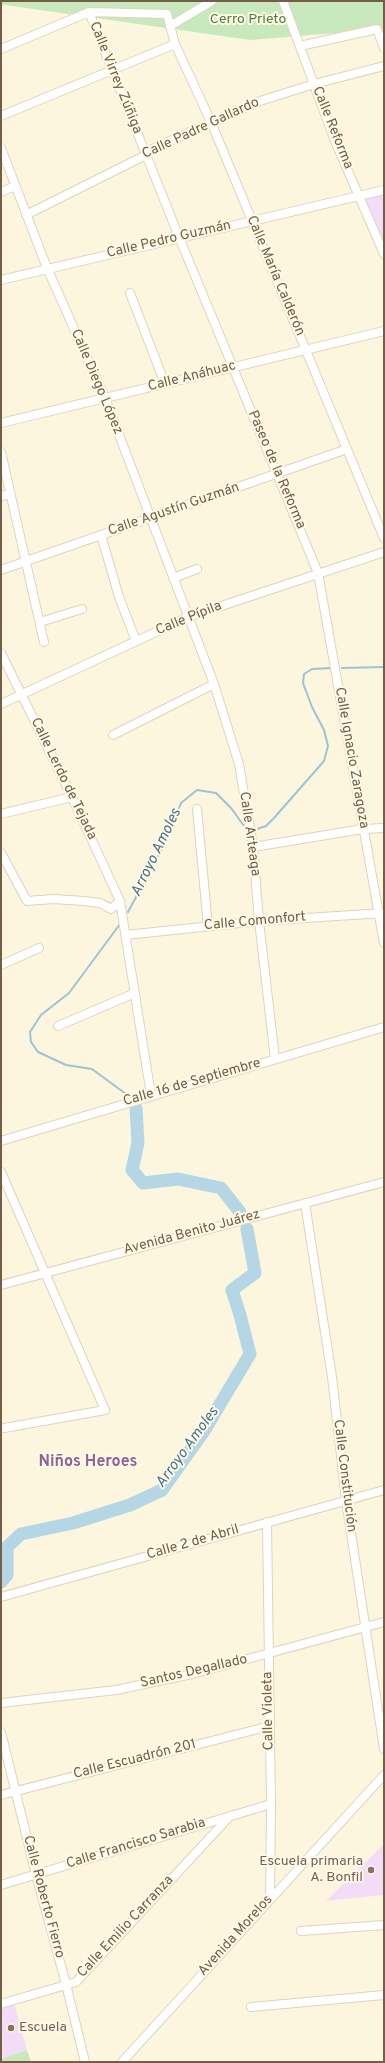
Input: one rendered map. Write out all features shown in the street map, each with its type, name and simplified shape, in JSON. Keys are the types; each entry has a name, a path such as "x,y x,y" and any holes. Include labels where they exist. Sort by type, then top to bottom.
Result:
{"street":[{"path":"170,26 212,1"},
{"name":"Calle Reforma","path":"283,1 335,141 360,195 384,254"},
{"path":"1,48 89,12"},
{"name":"Calle María Calderón","path":"89,12 167,14 175,44 211,122 384,538"},
{"name":"Calle Virrey Zúñiga","path":"89,12 111,70 233,367"},
{"path":"300,46 377,29 384,48"},
{"path":"1,116 175,44"},
{"name":"Calle Padre Gallardo","path":"26,215 146,155 152,149 260,101 314,84 384,66"},
{"name":"Calle Diego López","path":"1,148 47,268 105,398 188,617"},
{"path":"1,192 15,186"},
{"name":"Calle Pedro Guzmán","path":"1,280 251,220 384,190"},
{"path":"130,293 165,384"},
{"name":"Calle Anáhuac","path":"1,423 384,331"},
{"name":"Paseo de la Reforma","path":"233,367 318,573"},
{"name":"Calle Agustín Guzmán","path":"1,570 347,449"},
{"path":"1,452 44,642"},
{"path":"1,496 10,494"},
{"path":"101,535 119,597 136,641"},
{"name":"Calle Pípila","path":"1,704 188,617 384,552"},
{"path":"173,578 197,569"},
{"name":"Calle Ignacio Zaragoza","path":"318,573 363,829 381,913 384,943"},
{"path":"40,622 82,609"},
{"name":"Calle Arteaga","path":"188,617 214,684 239,764 253,846 259,921 275,1059"},
{"name":"Calle Lerdo de Tejada","path":"1,653 72,797 121,904 126,935"},
{"path":"113,735 214,684"},
{"path":"1,814 72,797"},
{"path":"197,809 208,926"},
{"path":"253,846 363,829 384,828"},
{"path":"1,853 27,901 53,899 84,901 100,903 112,909 121,904"},
{"name":"Calle Comonfort","path":"126,935 259,921 381,913"},
{"path":"126,935 151,1095"},
{"path":"1,965 39,948"},
{"path":"58,1026 135,993"},
{"name":"Calle 16 de Septiembre","path":"1,1141 151,1095 384,1027"},
{"path":"1,1172 44,1274 105,1410 4,1428"},
{"name":"Avenida Benito Juárez","path":"1,1285 384,1182"},
{"name":"Calle Constitución","path":"305,1203 332,1377 346,1500 384,1749"},
{"name":"Calle 2 de Abril","path":"1,1596 384,1490"},
{"name":"Calle Violeta","path":"267,1522 271,1804 270,1899"},
{"name":"Santos Degallado","path":"1,1702 116,1690 192,1674 384,1622"},
{"name":"Calle Escuadrón 201","path":"1,1795 270,1726"},
{"name":"Calle Roberto Fierro","path":"1,1732 17,1791 36,1875 66,1984 85,2062"},
{"name":"Avenida Morelos","path":"122,2062 384,1775"},
{"name":"Calle Francisco Sarabia","path":"1,1885 271,1804"},
{"name":"Calle Emilio Carranza","path":"1,2004 76,1982 230,1816"},
{"path":"301,1931 384,1925"},
{"path":"251,2007 384,1995"}],"shaded area":[{"path":"384,190 384,254 360,195"},
{"name":"Escuela primaria A. Bonfil","path":"384,1844 384,1895 326,1901"},
{"name":"Escuela","path":"14,2003 27,2050 1,2059 1,2006"}],"green space":[{"name":"Cerro Prieto","path":"1,1 384,1 384,29 250,40 5,5 1,6"},
{"path":"27,2050 31,2062 1,2062 1,2059"}],"waterway":[{"name":"Arroyo Amoles","path":"342,668 384,667"},
{"name":"Arroyo Amoles","path":"257,829 266,826 274,818 324,761 328,746 324,730 312,707 303,683 304,674 312,669 332,668"},
{"name":"Arroyo Amoles","path":"128,912 165,843 181,803 197,790 216,793 231,808 244,826"},
{"name":"Arroyo Amoles","path":"120,924 69,993 41,1015 30,1032 31,1042 38,1052 66,1065 92,1069 130,1097"},
{"name":"Arroyo Amoles","path":"136,1108 138,1143 132,1170 143,1183 178,1179 221,1188 240,1212"},
{"name":"Arroyo Amoles","path":"1,1582 7,1575 7,1547 21,1534 73,1523 130,1505 162,1490 204,1431 250,1354 232,1290 255,1273 247,1229"}],"place":[{"name":"Escuela primaria A. Bonfil","path":"371,1870"},
{"name":"Escuela","path":"11,2028"}],"district":[{"name":"Niños Heroes","path":"88,1463"}]}
